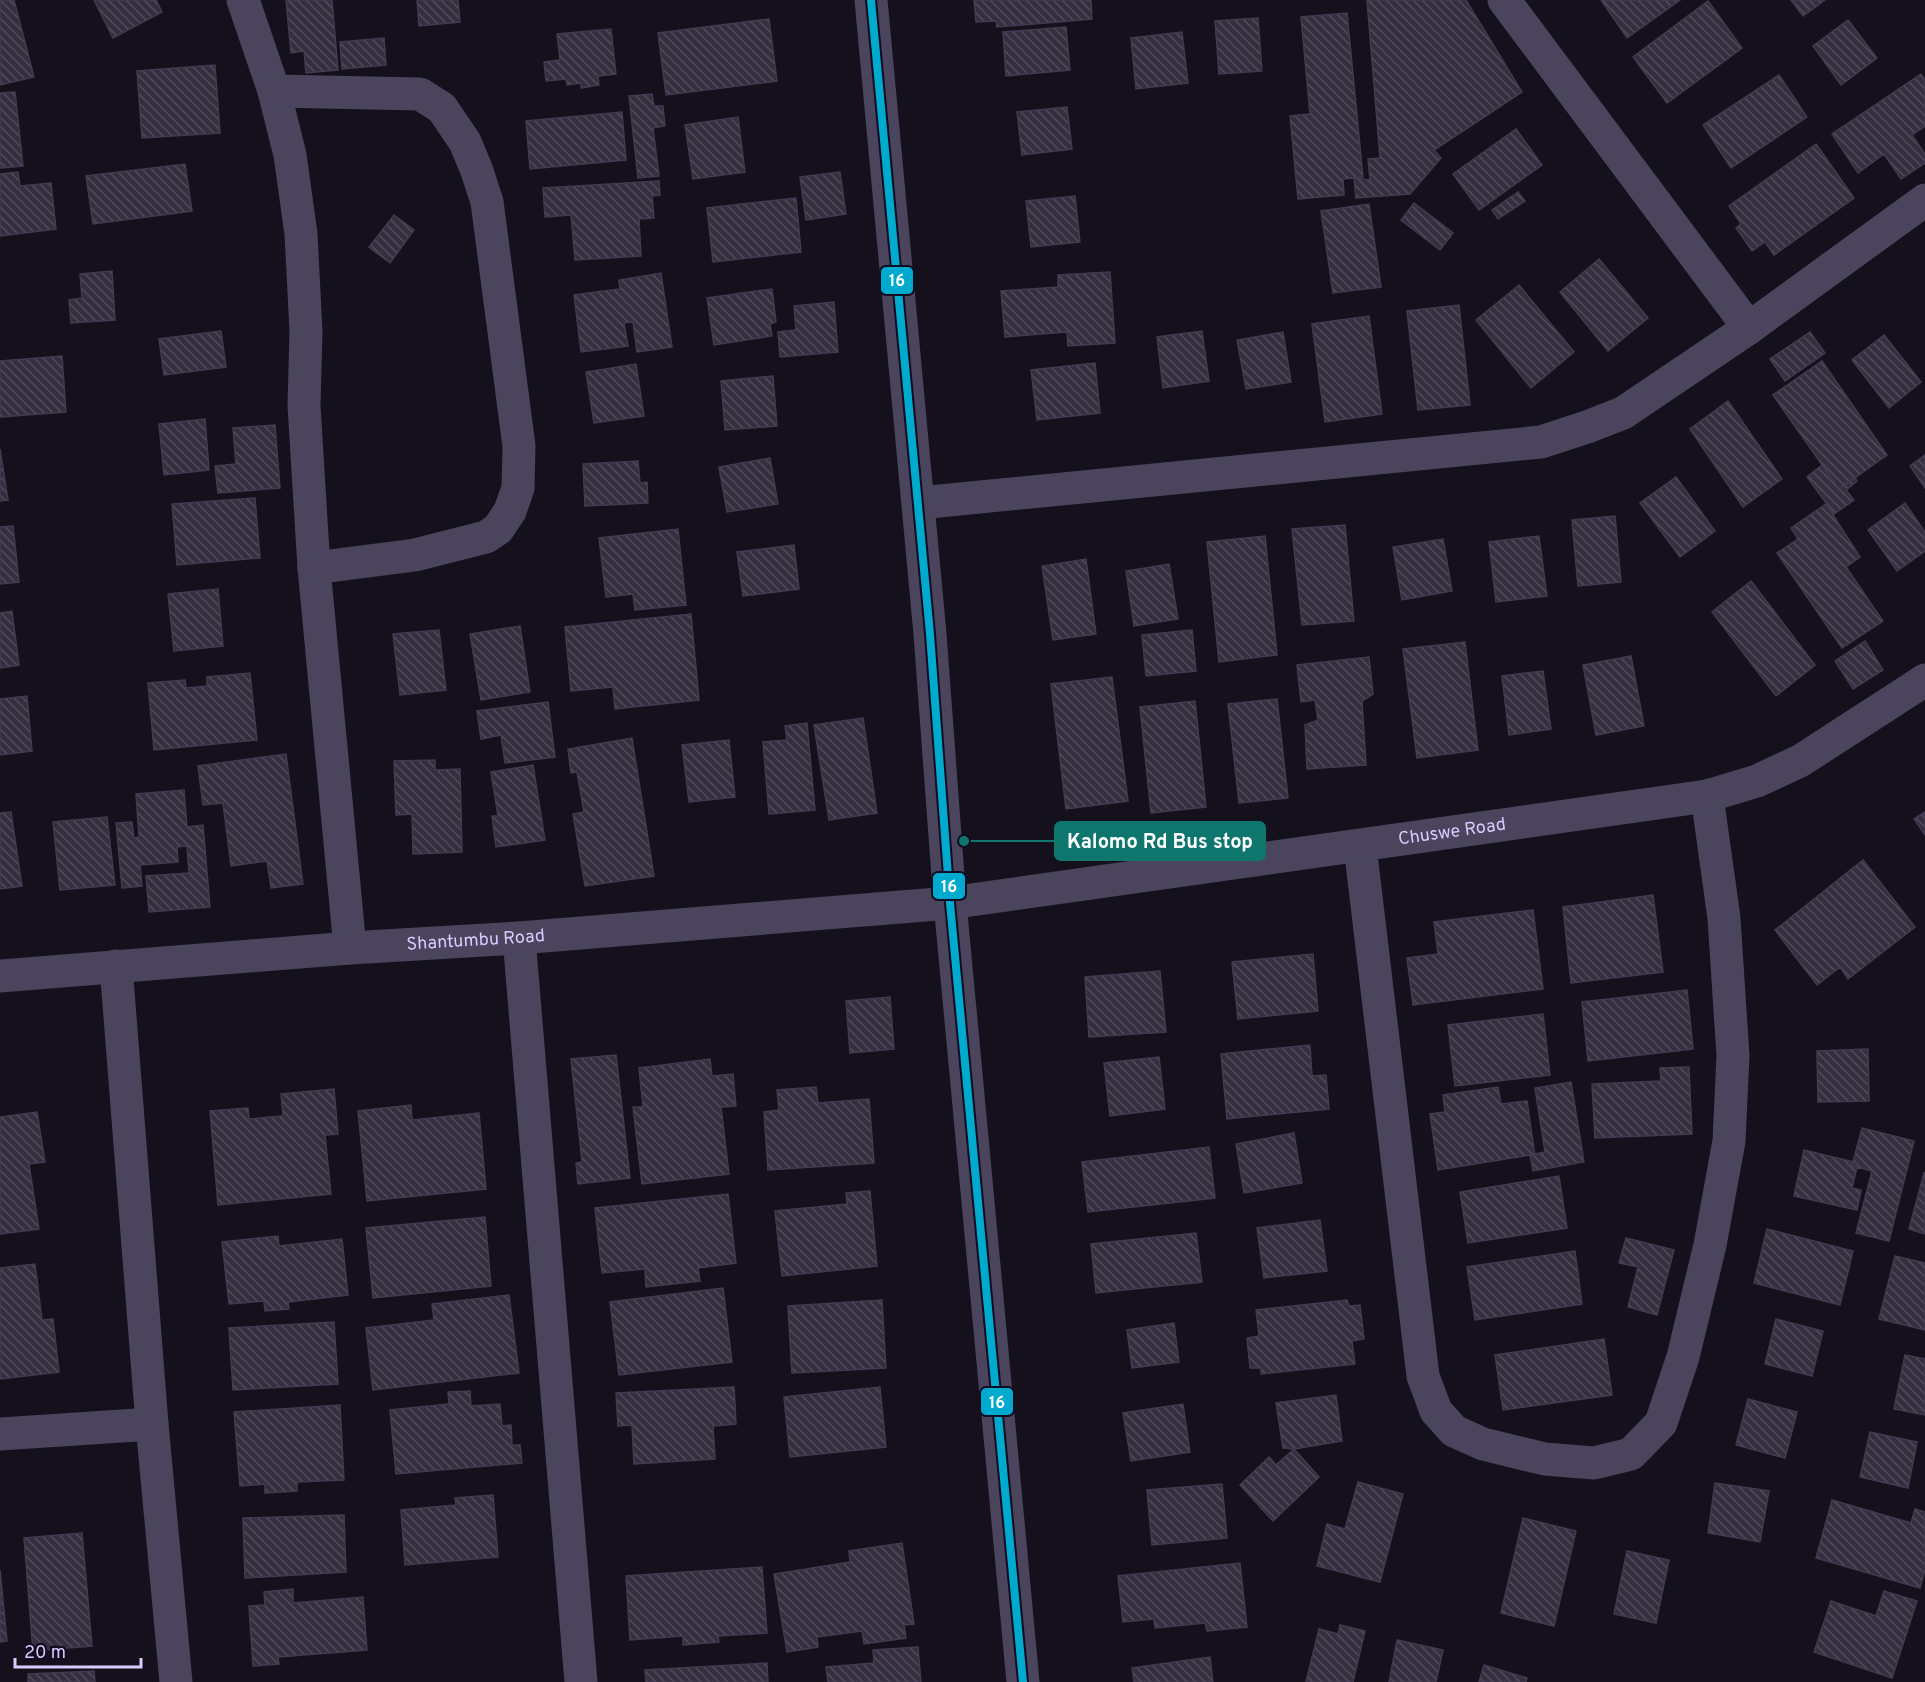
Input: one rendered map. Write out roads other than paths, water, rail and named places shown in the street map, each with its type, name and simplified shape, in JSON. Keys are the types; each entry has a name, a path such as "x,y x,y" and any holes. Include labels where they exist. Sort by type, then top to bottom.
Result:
{"street":[{"path":"243,0 274,91 290,155 301,234 306,331 304,406 314,568 350,948"},
{"path":"871,0 919,503 950,903 1023,1682"},
{"path":"1504,0 1749,328"},
{"path":"274,91 420,94 442,108 465,142 487,202 519,446 518,488 510,511 498,529 486,537 415,555 314,568"},
{"path":"919,503 1541,442 1623,413 1749,328 1925,200"},
{"name":"Chuswe Road","path":"950,903 1707,796 1757,781 1800,761 1925,680"},
{"path":"1360,846 1422,1376 1436,1411 1454,1431 1483,1444 1545,1459 1594,1463 1631,1454 1661,1424 1683,1357 1710,1245 1729,1141 1733,1056 1724,918 1707,796"},
{"name":"Shantumbu Road","path":"0,976 350,948 519,938 950,903"},
{"path":"519,938 581,1682"},
{"path":"116,966 152,1424 176,1682"},
{"path":"0,1434 152,1424"}],"place":[{"name":"Kalomo Rd Bus stop","path":"964,841"}]}
